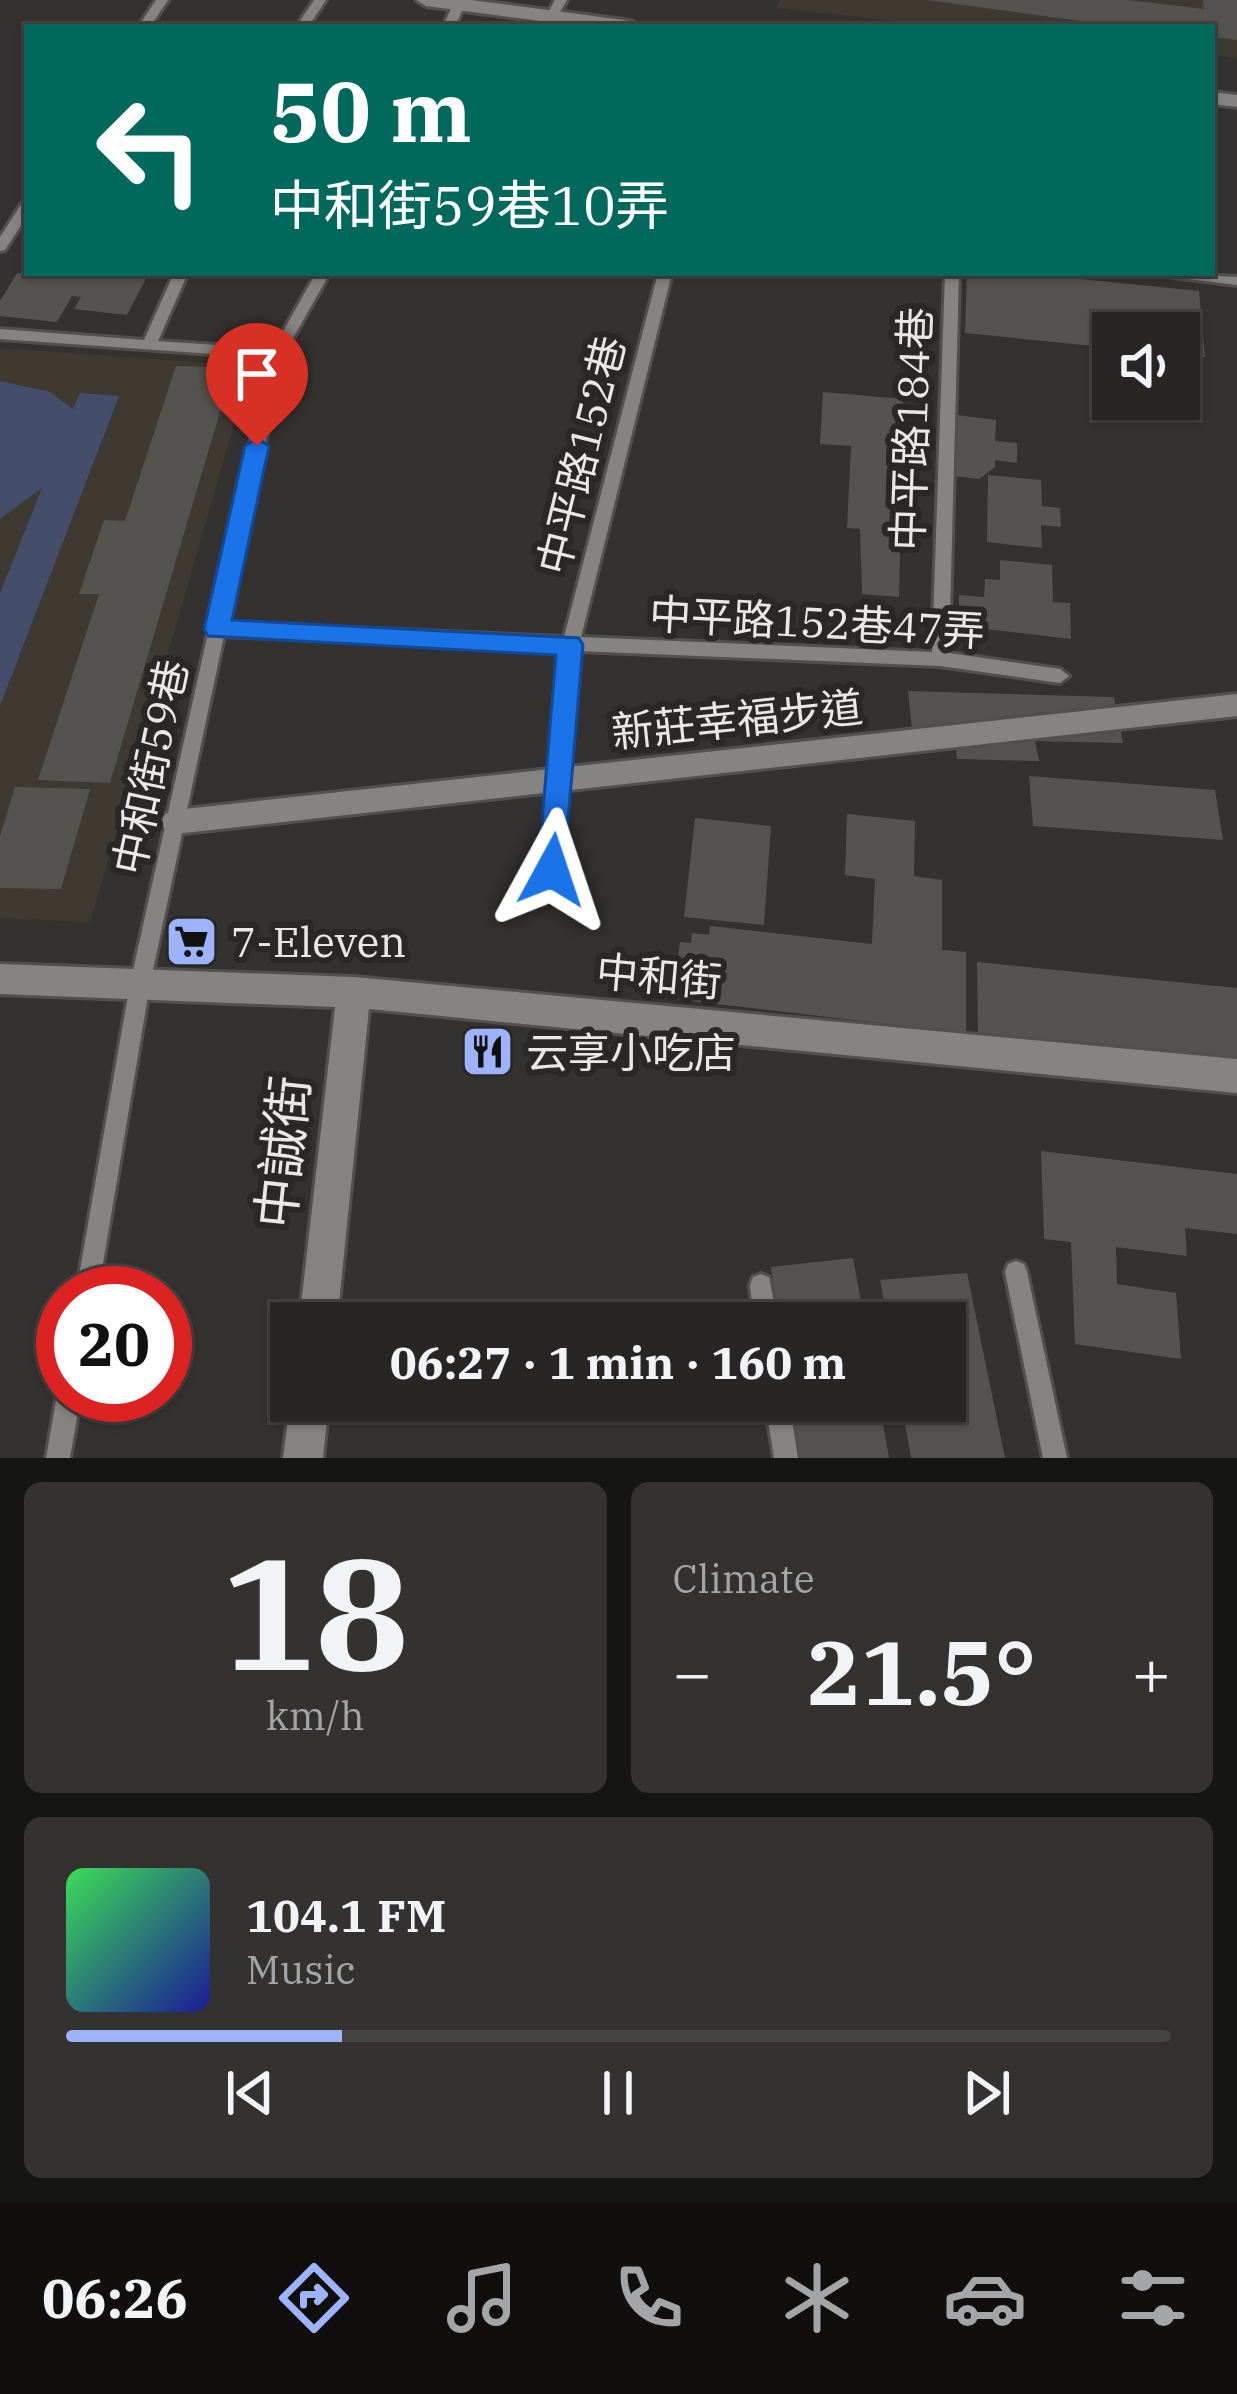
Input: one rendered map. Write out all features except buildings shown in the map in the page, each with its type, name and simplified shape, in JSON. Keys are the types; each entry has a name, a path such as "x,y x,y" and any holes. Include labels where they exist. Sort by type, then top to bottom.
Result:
{"street":[{"path":"432,0 556,8 620,24"},
{"name":"新莊幸福步道","path":"175,822 1237,705"},
{"name":"中和街","path":"0,979 354,992 1237,1076"},
{"name":"中誠街","path":"320,1302 354,992"},
{"path":"303,1458 307,1422"}],"lane":[{"path":"450,24 459,4"},
{"path":"0,247 24,211"},
{"path":"149,345 180,276"},
{"name":"中和街59巷","path":"92,1266 140,984 277,354 321,276"},
{"name":"中平路152巷","path":"552,870 570,645 664,276"},
{"name":"中平路184巷","path":"940,659 952,276"},
{"path":"1196,276 1237,281"},
{"path":"0,334 277,354"},
{"name":"中平路152巷47弄","path":"217,629 940,659 1060,676"},
{"path":"1016,1272 1055,1458"},
{"path":"761,1285 763,1302"},
{"path":"58,1458 64,1422"},
{"path":"781,1422 786,1458"}],"shaded area":[{"path":"780,0 1237,0 1237,58 1215,55 1215,24 924,24 776,8"},
{"path":"0,348 251,366 90,922 0,918"},
{"path":"0,381 50,392 73,409 80,393 119,396 0,706 0,593 42,488 0,519"}],"place":[{"name":"7-Eleven","path":"192,941"},
{"name":"云享小吃店","path":"487,1052"}],"route":[{"path":"257,446 217,629 570,645 552,870"}]}
